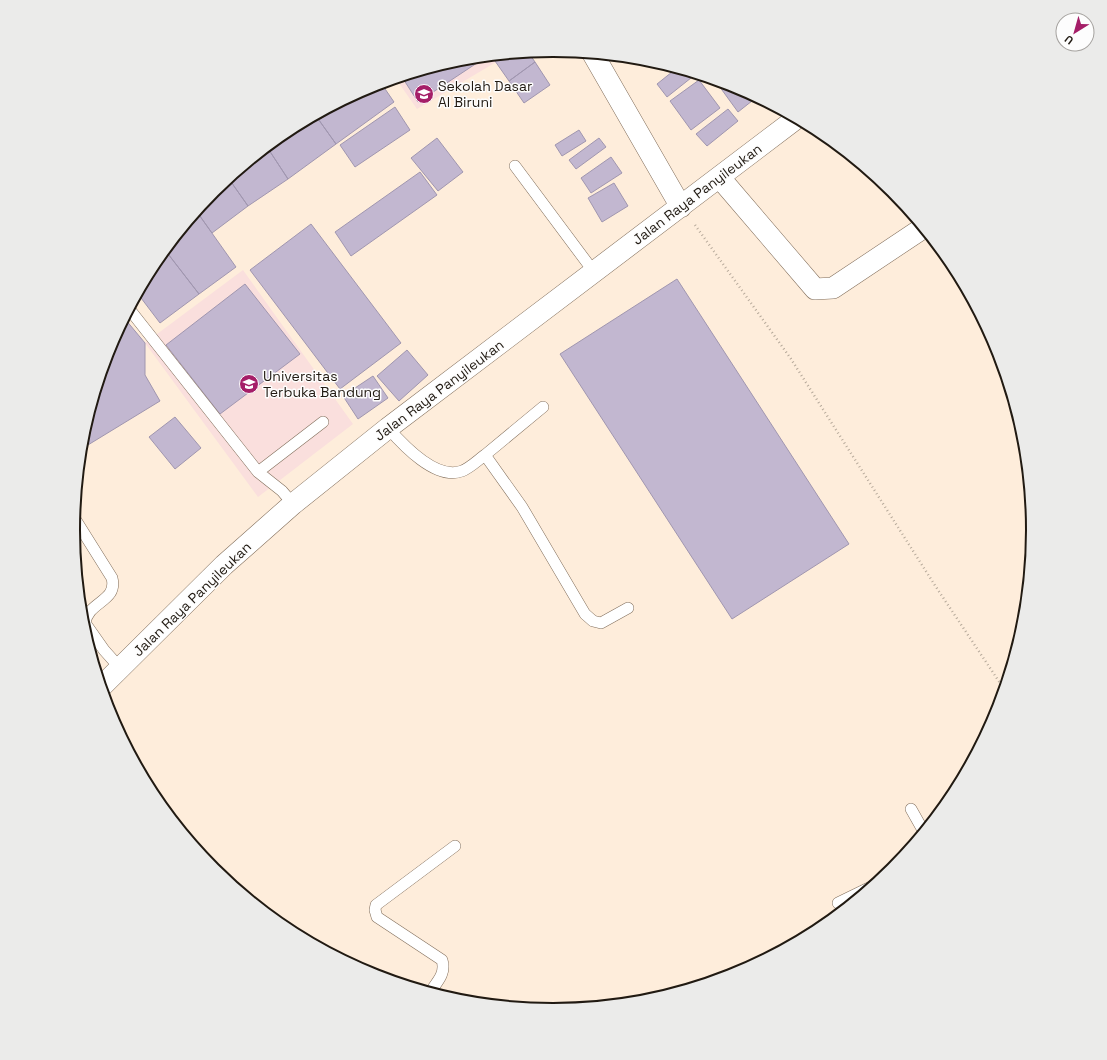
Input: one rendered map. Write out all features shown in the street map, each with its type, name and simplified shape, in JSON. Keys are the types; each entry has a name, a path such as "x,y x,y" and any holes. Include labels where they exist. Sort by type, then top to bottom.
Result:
{"street":[{"path":"596,59 681,207"},
{"name":"Jalan Raya Panyileukan","path":"106,682 224,565 293,504 388,428 720,178 792,122"},
{"path":"720,178 815,289 833,288 919,230"}],"lane":[{"path":"515,166 594,272"},
{"path":"133,314 258,472 282,491 293,504"},
{"path":"388,428 405,447 430,466 445,472 461,471 485,456 543,407"},
{"path":"258,472 323,422"},
{"path":"485,456 522,507 586,614 593,621 601,623 628,608"},
{"path":"80,529 112,578 114,585 113,591 88,613"},
{"path":"93,634 104,650 120,668"},
{"path":"911,809 921,827"},
{"path":"433,988 442,975 444,967 442,960 377,916 375,910 376,905 455,846"},
{"path":"838,903 855,894"}],"path":[{"path":"681,207 791,359 936,587 1000,684"}],"shaded area":[{"name":"Sekolah Dasar Al Biruni","path":"499,60 417,109 399,83 461,66"},
{"name":"Universitas Terbuka Bandung","path":"243,270 353,424 258,497 145,343"}],"building":[{"path":"532,58 535,62 509,81 495,61"},
{"path":"535,62 550,85 524,103 509,81"},
{"path":"476,64 418,102 405,81 431,73"},
{"path":"672,72 691,78 667,97 657,84"},
{"path":"699,80 720,108 691,130 670,101"},
{"path":"720,87 752,101 738,112"},
{"path":"385,88 394,102 336,144 318,119"},
{"path":"395,107 410,130 355,167 340,145"},
{"path":"728,109 738,121 707,146 696,134"},
{"path":"318,119 336,144 288,179 270,152"},
{"path":"579,130 586,141 562,156 555,145"},
{"path":"437,138 463,172 438,191 411,158"},
{"path":"599,138 606,147 576,169 569,160"},
{"path":"270,152 288,179 248,206 232,183"},
{"path":"611,157 622,173 591,193 581,178"},
{"path":"420,172 437,195 351,256 335,232"},
{"path":"232,183 248,206 212,233 200,216"},
{"path":"614,183 628,206 602,222 588,198"},
{"path":"200,216 236,267 199,294 169,255"},
{"path":"311,224 401,343 340,389 250,270"},
{"path":"169,255 199,294 160,323 141,298"},
{"path":"677,279 849,544 732,619 560,354"},
{"path":"245,284 300,354 220,414 166,345"},
{"path":"128,323 145,343 145,375 160,401 89,444 97,408 106,378"},
{"path":"407,350 428,375 399,401 377,376"},
{"path":"373,376 388,398 358,419 343,396"},
{"path":"175,417 201,448 175,469 149,437"}],"place":[{"name":"Sekolah Dasar Al Biruni","path":"424,94"},
{"name":"Universitas Terbuka Bandung","path":"249,384"}]}
